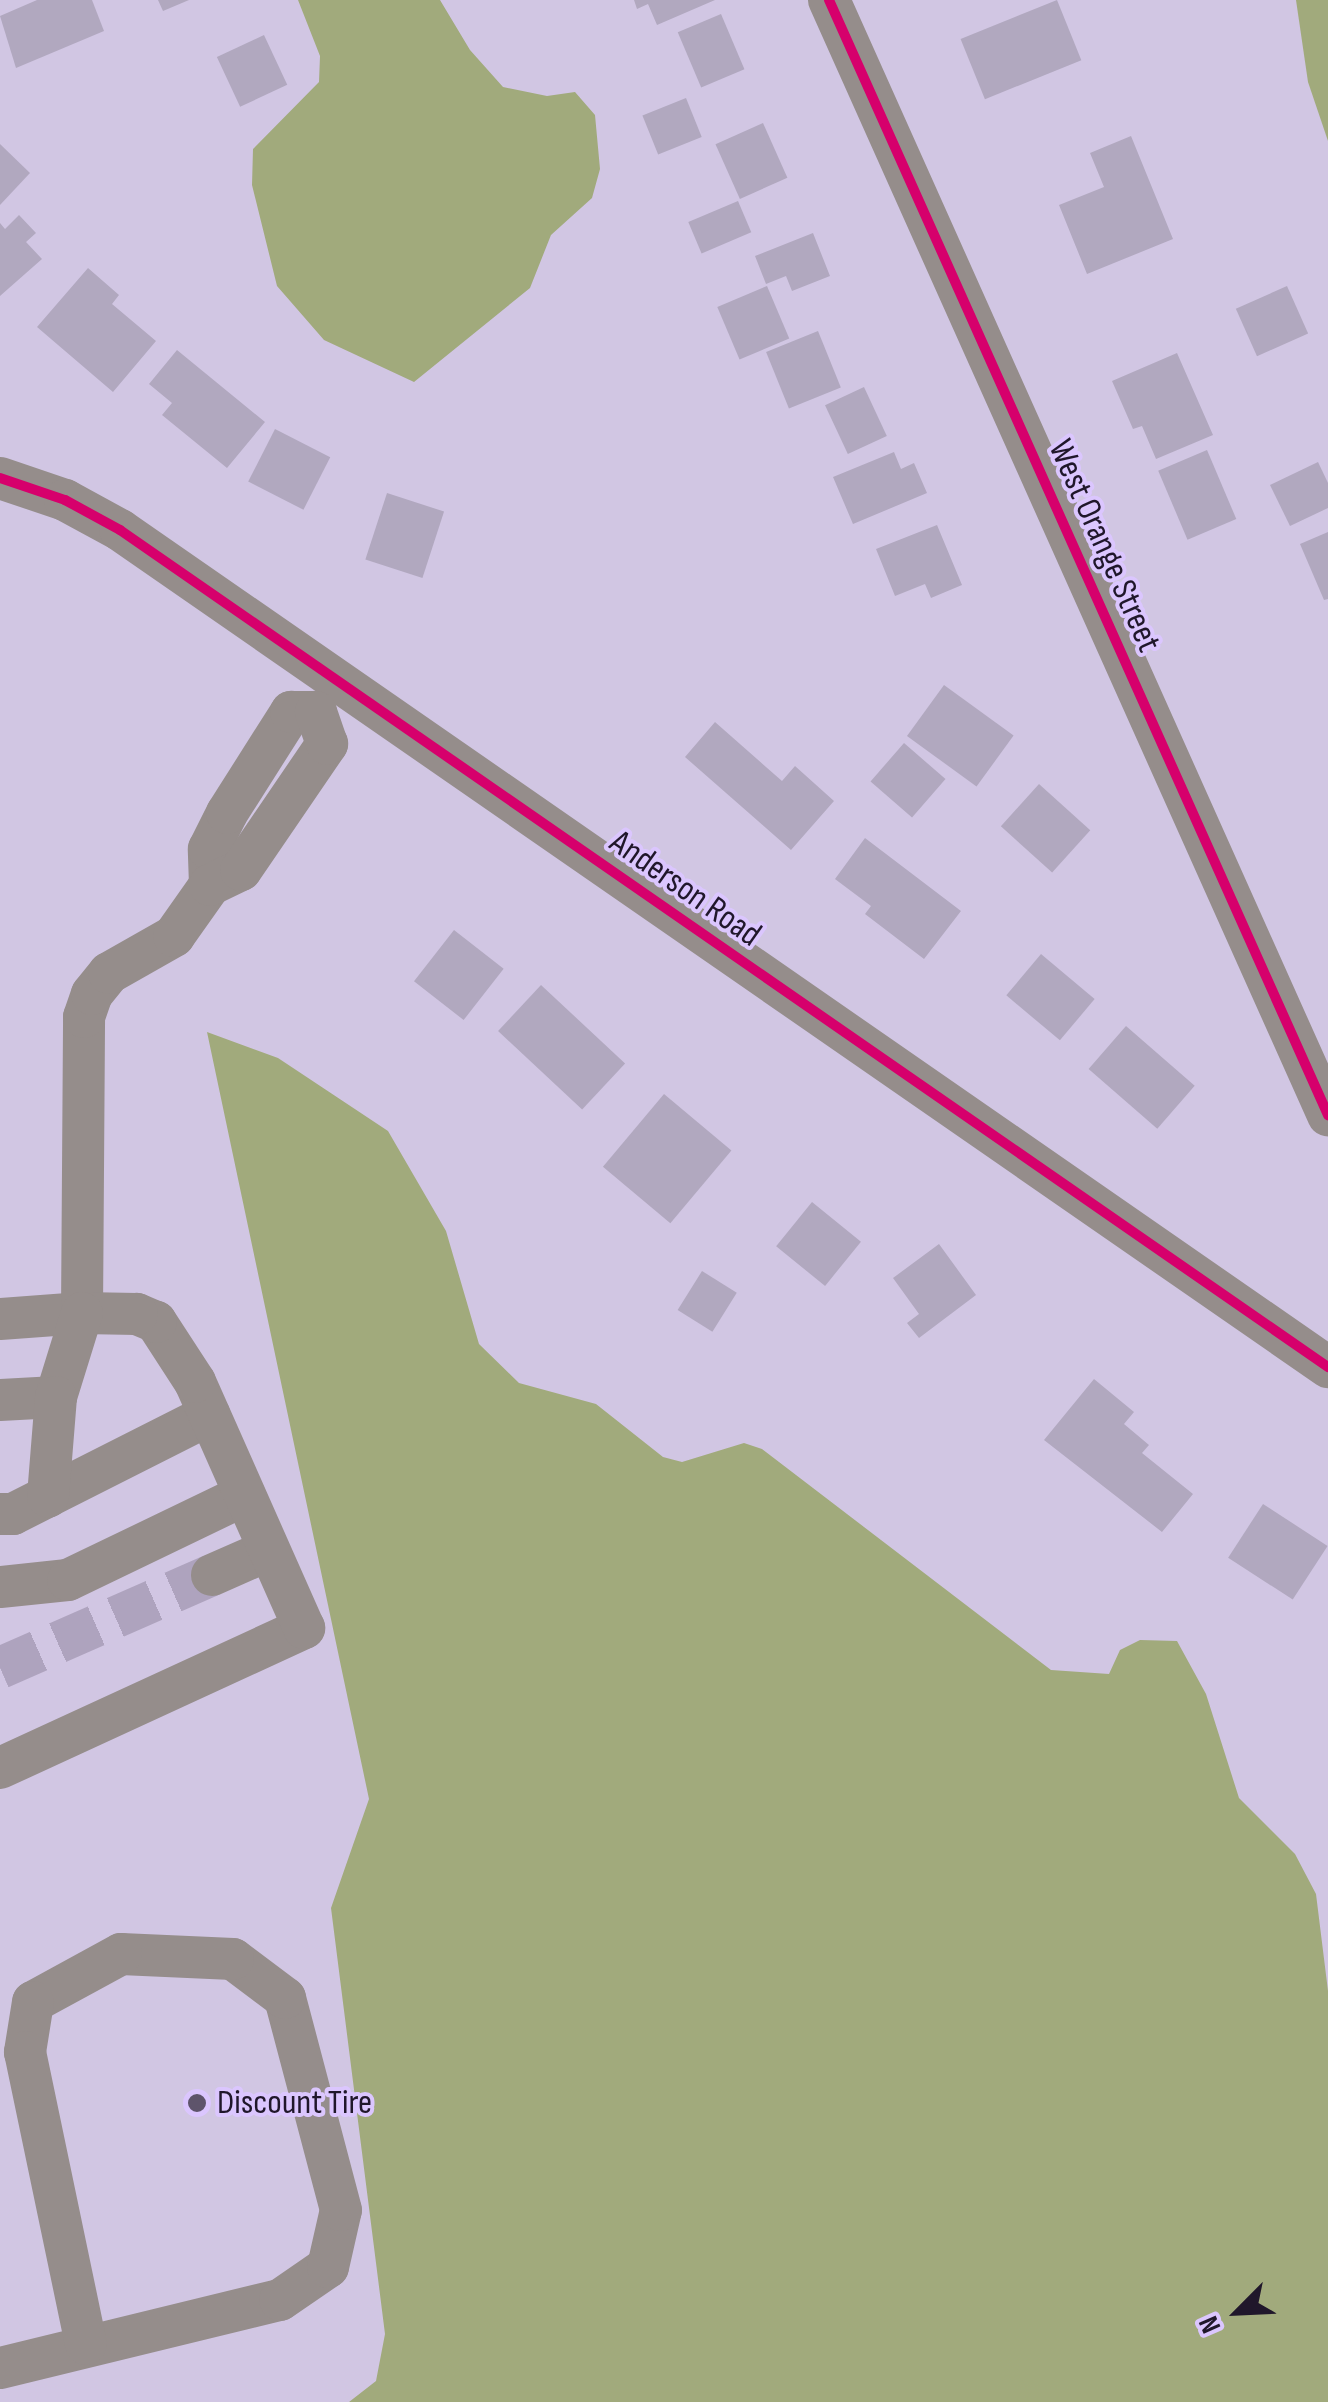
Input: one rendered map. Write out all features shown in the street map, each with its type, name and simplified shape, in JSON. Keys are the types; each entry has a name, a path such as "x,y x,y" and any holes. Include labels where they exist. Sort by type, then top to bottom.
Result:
{"street":[{"name":"West Orange Street","path":"829,0 1328,1115"},
{"name":"Anderson Road","path":"0,478 65,500 120,530 328,697 1328,1367"},
{"path":"48,1497 56,1397 82,1314 84,1017 109,974 174,936 210,886 209,850 227,813 291,712 328,697"},
{"path":"0,1319 137,1314 156,1322 210,1415 304,1628 0,1768"},
{"path":"0,1400 56,1397"},
{"path":"0,1514 48,1497 210,1415"},
{"path":"0,1587 68,1580 245,1495"},
{"path":"212,1574 270,1550"},
{"path":"0,2368 86,2344 280,2300 328,2267 341,2210 285,1998 234,1959 121,1954 34,2002 25,2052 86,2344"}],"green space":[{"path":"298,0 440,0 470,50 503,87 547,96 575,92 595,115 600,169 592,198 551,235 530,288 414,382 324,340 277,286 252,185 253,149 319,82 320,56"},
{"path":"1296,0 1328,0 1328,141 1308,82"},
{"path":"207,1032 278,1058 388,1131 446,1231 479,1344 519,1383 596,1404 663,1457 682,1462 744,1443 762,1449 1051,1670 1109,1674 1120,1650 1140,1640 1177,1641 1206,1694 1239,1798 1295,1854 1316,1894 1328,1991 1328,2402 349,2402 376,2381 385,2334 331,1908 369,1799"}],"building":[{"path":"37,0 92,0 104,31 16,68 0,16"},
{"path":"158,0 189,0 163,11"},
{"path":"634,0 715,0 657,25 648,4 637,9"},
{"path":"1057,0 1081,60 985,99 961,39"},
{"path":"721,14 744,69 701,88 678,32"},
{"path":"264,35 287,85 240,107 217,57"},
{"path":"686,98 702,137 658,155 642,116"},
{"path":"763,123 787,178 740,199 715,144"},
{"path":"1131,136 1173,239 1087,274 1059,205 1104,187 1090,153"},
{"path":"0,144 30,173 0,205"},
{"path":"738,201 751,232 702,253 688,222"},
{"path":"19,215 36,233 26,242 42,259 0,296 0,223 5,229"},
{"path":"813,233 830,276 792,291 786,276 766,284 755,256"},
{"path":"88,268 119,295 112,304 156,341 113,392 37,327"},
{"path":"767,286 789,338 740,360 717,307"},
{"path":"1287,286 1308,334 1257,356 1236,309"},
{"path":"818,331 841,388 789,409 766,352"},
{"path":"177,350 265,422 227,468 162,415 172,403 149,384"},
{"path":"1177,353 1213,435 1156,459 1142,426 1133,429 1112,381"},
{"path":"864,387 887,436 848,454 825,405"},
{"path":"275,429 330,457 303,510 248,482"},
{"path":"1207,450 1236,519 1188,540 1158,471"},
{"path":"894,452 901,469 914,463 927,493 853,524 833,477"},
{"path":"1318,462 1328,483 1328,508 1290,526 1270,485"},
{"path":"387,493 444,512 422,578 365,560"},
{"path":"937,525 962,585 931,598 925,584 895,596 876,549"},
{"path":"1328,532 1328,599 1324,600 1300,544"},
{"path":"944,685 1014,736 977,787 907,736"},
{"path":"715,722 782,781 795,766 834,801 791,850 685,757"},
{"path":"904,743 946,779 912,818 871,781"},
{"path":"1039,784 1090,830 1052,873 1001,826"},
{"path":"865,838 961,911 924,959 865,914 871,906 835,879"},
{"path":"454,930 504,969 464,1020 414,981"},
{"path":"1041,954 1095,999 1060,1040 1006,995"},
{"path":"541,985 625,1063 582,1110 498,1031"},
{"path":"1126,1026 1195,1086 1157,1129 1089,1069"},
{"path":"664,1094 731,1151 670,1223 603,1167"},
{"path":"812,1202 861,1242 825,1286 776,1246"},
{"path":"939,1244 976,1295 919,1338 907,1323 919,1314 893,1278"},
{"path":"702,1271 737,1293 712,1332 678,1310"},
{"path":"1094,1379 1134,1412 1124,1424 1149,1445 1142,1453 1193,1494 1162,1532 1044,1440"},
{"path":"1263,1504 1328,1546 1293,1600 1228,1558"}],"tunnel":[{"path":"0,1668 212,1575"}],"cycle path":[{"path":"829,0 1328,1115"},
{"path":"0,478 65,500 120,530 1328,1367"}],"place":[{"name":"Discount Tire","path":"197,2103"}]}
